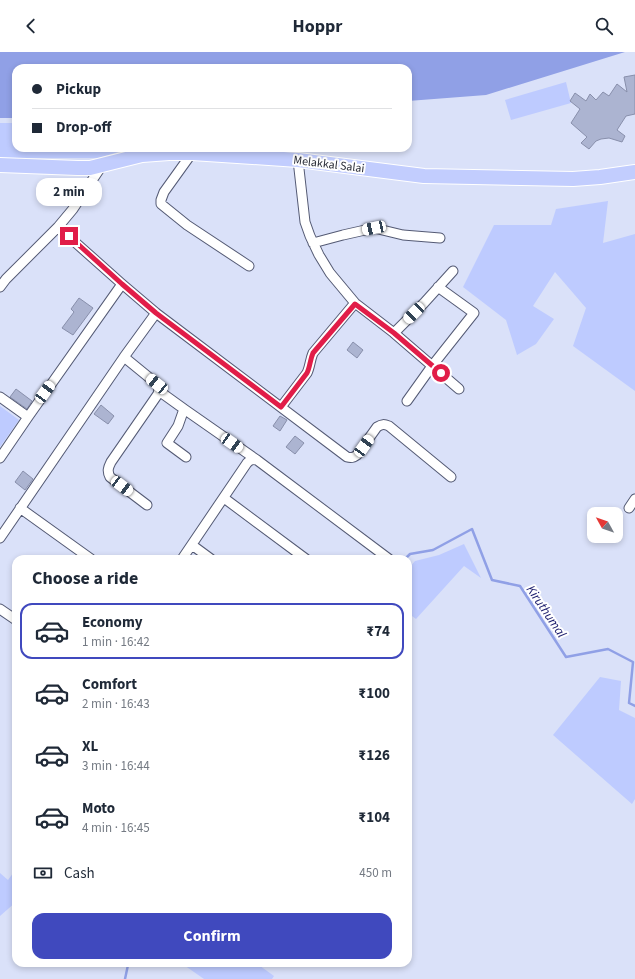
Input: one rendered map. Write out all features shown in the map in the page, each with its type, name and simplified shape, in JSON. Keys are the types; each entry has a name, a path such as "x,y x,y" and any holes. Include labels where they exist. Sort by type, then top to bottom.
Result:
{"main road":[{"name":"Melakkal Salai","path":"0,165 90,168 142,155 192,153 298,160 424,176 573,179 635,172"}],"street":[{"path":"192,153 164,192 161,204 187,225 249,266"},
{"path":"298,160 305,222 313,243 330,273 355,304 394,333 459,388"},
{"path":"0,287 6,279 58,227 73,209 103,164"},
{"path":"58,227 156,313 347,457 353,458 357,455 377,427 385,424 451,477"},
{"path":"313,243 374,228 403,235 440,238"},
{"path":"394,333 453,271"},
{"path":"0,458 122,284"},
{"path":"407,401 432,366 474,313 438,287"},
{"path":"281,407 310,368 310,360 313,353 355,304"},
{"path":"0,538 156,313"},
{"path":"124,358 157,384 159,386 159,391 111,462 108,467 108,472 110,477 147,505"},
{"path":"159,391 256,460 384,555"},
{"path":"0,397 28,417"},
{"path":"184,409 178,426 167,443 186,457"},
{"path":"185,555 247,463 253,459 256,460"},
{"path":"224,498 301,555"},
{"path":"629,508 635,499"},
{"path":"20,508 85,555"},
{"path":"192,544 206,555"},
{"path":"0,608 12,617"}],"shaded area":[{"path":"0,52 625,52 486,95 412,101 412,64 12,64 12,118 0,118"},
{"path":"566,82 571,103 511,120 505,100"},
{"path":"0,123 12,123 12,152 118,152 98,158 0,158"},
{"path":"608,201 603,243 635,234 635,391 573,346 586,308 555,272 533,306 554,319 536,344 517,355 506,320 463,287 494,225 551,225 556,209"},
{"path":"0,406 19,420 0,447"},
{"path":"464,544 481,578 464,566 416,619 412,616 412,564 415,561 439,555"},
{"path":"600,677 621,681 619,710 635,718 635,799 632,804 553,735"},
{"path":"0,873 8,880 12,874 12,906 0,916"},
{"path":"187,967 262,967 274,976 272,979 204,979"}],"building":[{"path":"635,75 635,114 626,116 617,130 625,136 622,142 609,138 601,139 596,141 589,149 581,143 587,137 571,123 580,109 570,101 575,93 586,101 590,94 596,100 603,92 609,96 617,84 627,92 624,77"},
{"path":"79,298 93,308 73,335 62,328 74,312 71,309"},
{"path":"353,342 363,350 357,358 347,350"},
{"path":"16,389 32,401 27,409 10,397"},
{"path":"101,405 114,416 108,424 94,414"},
{"path":"280,416 287,420 280,431 273,426"},
{"path":"295,436 304,443 295,454 286,447"},
{"path":"23,471 33,479 25,490 15,482"}],"waterway":[{"name":"Kiruthumal","path":"409,555 433,550 472,529 492,580 520,586 566,657 608,649 633,662 629,703 635,706"},
{"name":"Kiruthumal","path":"125,979 128,967"}],"route":[{"path":"69,236 156,313 281,407 310,368 310,360 313,353 355,304 394,333 441,373"}]}
